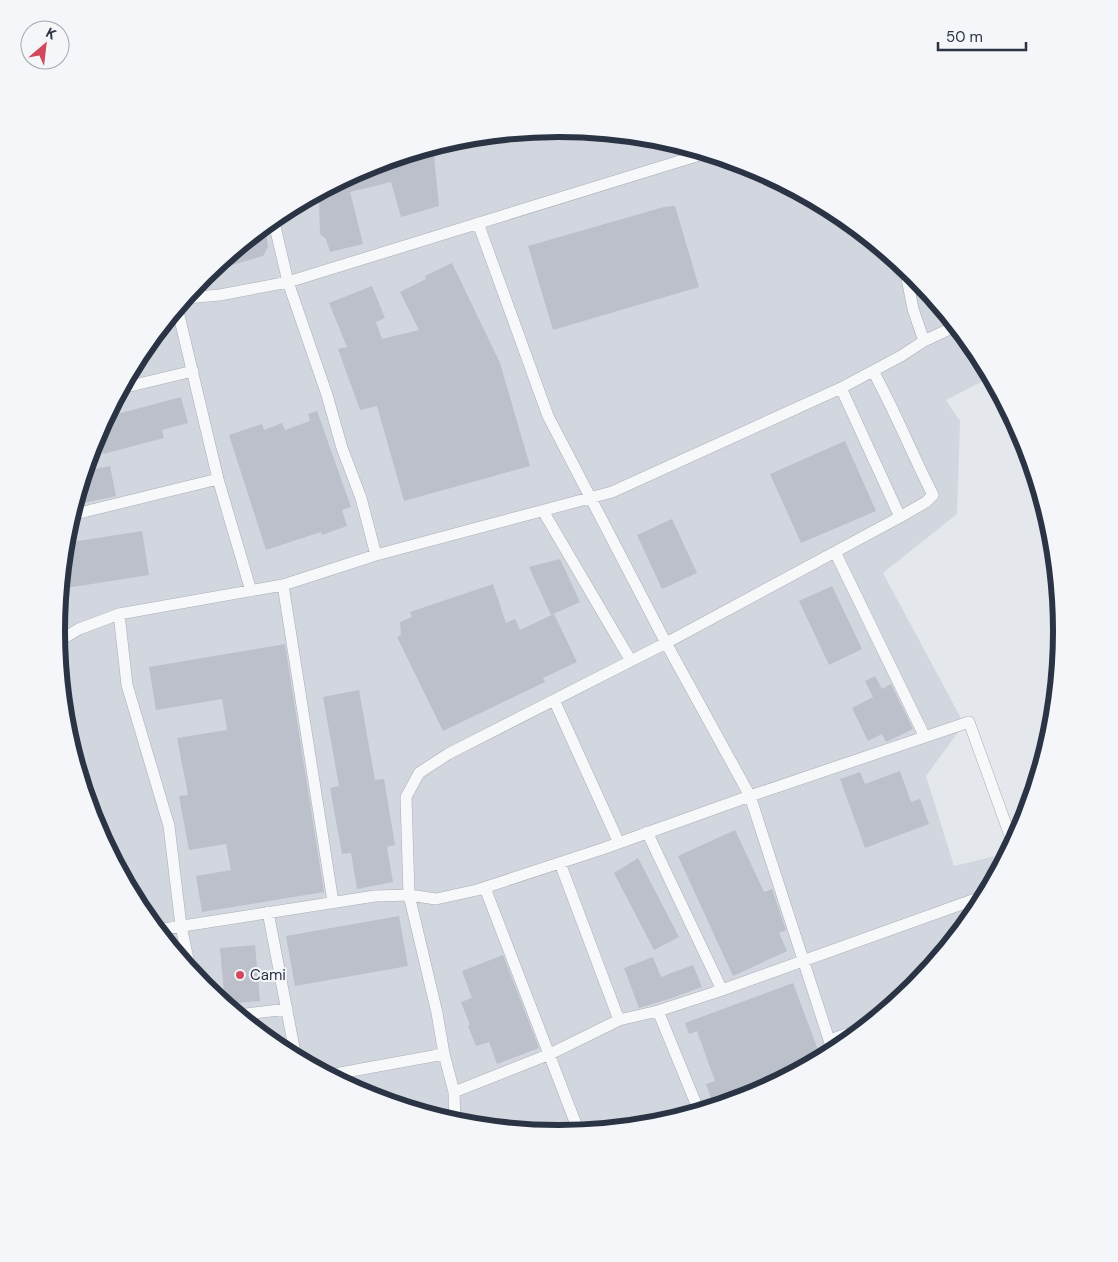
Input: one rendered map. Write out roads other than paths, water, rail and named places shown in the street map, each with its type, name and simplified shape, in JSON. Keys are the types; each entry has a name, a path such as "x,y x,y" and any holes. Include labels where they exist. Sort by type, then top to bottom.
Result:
{"street":[{"path":"196,297 220,295 288,282 695,156"},
{"path":"478,223 548,416 666,643 750,796 831,1043"},
{"path":"275,227 288,282 327,395 342,448 361,498 376,555"},
{"path":"908,282 913,309 924,341"},
{"path":"179,316 218,480 250,590"},
{"path":"65,637 79,629 119,614 283,585 376,555 612,492 841,388 902,356 924,341 950,329"},
{"path":"130,386 193,371"},
{"path":"455,1114 454,1092 409,895 406,797 419,773 448,754 666,643 926,502 933,495 892,406 873,371"},
{"path":"841,388 900,517"},
{"path":"80,513 218,480"},
{"path":"543,510 631,661"},
{"path":"834,552 926,736"},
{"path":"283,585 333,902"},
{"path":"119,614 127,685 169,826 181,926 187,956"},
{"path":"554,700 619,843"},
{"path":"165,929 375,896 409,895 436,899 485,888 969,722 1009,833"},
{"path":"647,832 722,990"},
{"path":"560,863 619,1020"},
{"path":"485,888 576,1124"},
{"path":"454,1092 550,1054 619,1020 658,1011 722,990 973,900"},
{"path":"268,912 294,1048"},
{"path":"247,1014 287,1009"},
{"path":"658,1011 697,1105"},
{"path":"830,1040 842,1036"},
{"path":"339,1073 444,1054"}],"place":[{"name":"Cami","path":"240,975"}]}
